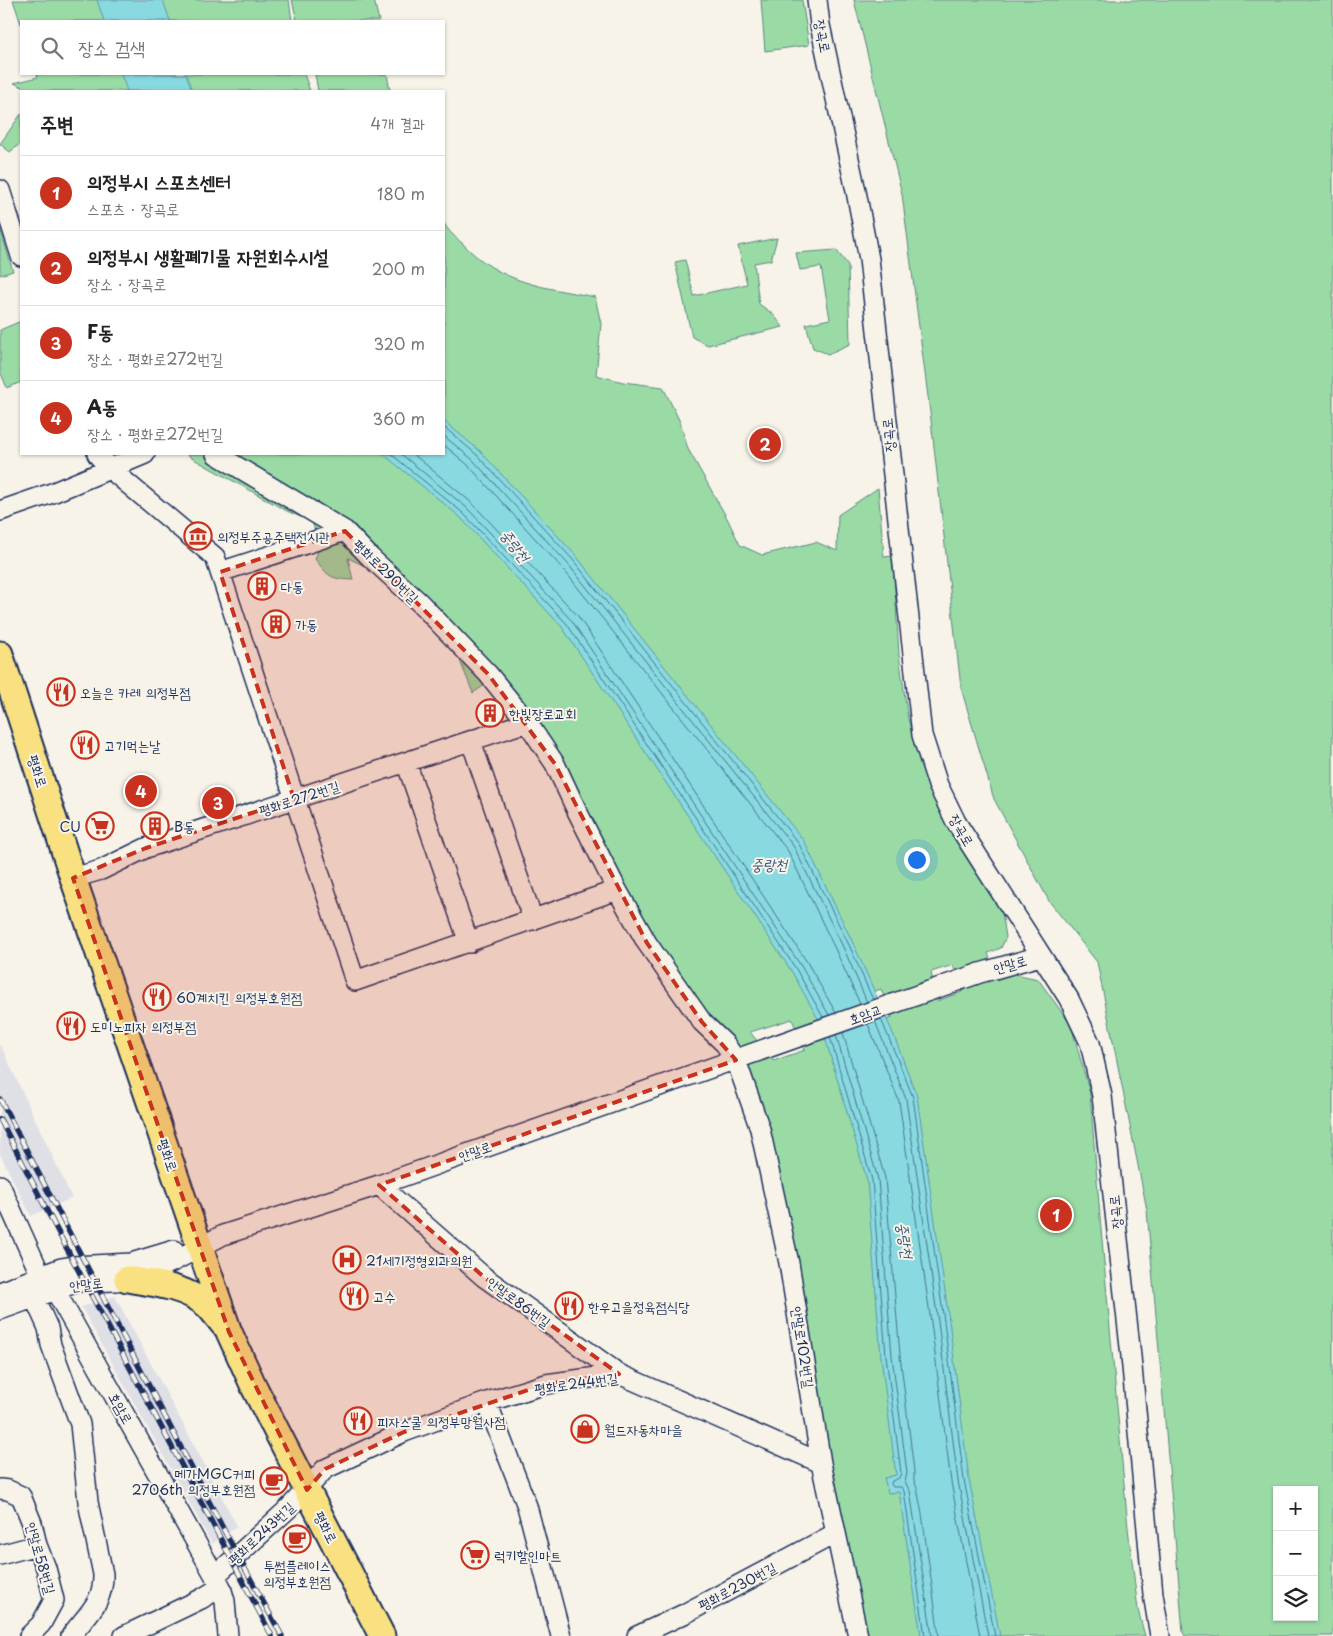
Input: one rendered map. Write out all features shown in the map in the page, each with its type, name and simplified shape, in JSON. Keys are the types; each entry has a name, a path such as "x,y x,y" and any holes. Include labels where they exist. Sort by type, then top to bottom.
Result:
{"main road":[{"name":"평화로","path":"0,654 74,878 229,1332 254,1387 382,1636"},
{"path":"127,1278 156,1284 196,1297 208,1306 229,1332"}],"street":[{"name":"장곡로","path":"817,0 820,25 869,259 922,735 938,785 956,822 1069,999 1090,1043 1102,1096 1131,1356 1153,1594 1160,1636"},
{"path":"0,190 20,253"},
{"path":"98,455 109,468 215,557 355,981 469,943 617,890"},
{"path":"0,511 142,455"},
{"name":"평화로290번길","path":"218,455 345,531 420,603 488,674 527,722 555,764 617,890"},
{"path":"220,572 345,531"},
{"name":"평화로272번길","path":"74,878 101,870 146,848 527,722"},
{"path":"471,741 533,920"},
{"path":"406,762 469,943"},
{"name":"안말로102번길","path":"617,890 660,964 702,1022 743,1058 789,1263 821,1463 858,1636"},
{"name":"안말로","path":"980,973 1040,956"},
{"name":"호암교","path":"743,1058 980,973"},
{"name":"안말로","path":"0,1310 78,1282 105,1282 127,1278 172,1262 224,1235 379,1184 743,1058"},
{"name":"호암로","path":"0,1184 42,1276 55,1290 218,1581 225,1601 228,1636"},
{"name":"안말로86번길","path":"379,1184 484,1277 619,1374"},
{"name":"안말로","path":"2,1287 42,1276 61,1268 131,1263 168,1251 200,1247"},
{"path":"34,1297 48,1328 51,1345 80,1424 88,1502 103,1574 103,1586 95,1607 71,1636"},
{"name":"평화로244번길","path":"307,1490 325,1469 404,1432 487,1402 546,1384 619,1374 821,1463"},
{"path":"487,1402 527,1506 560,1636"},
{"name":"안말로58번길","path":"0,1489 8,1490 21,1496 32,1523 36,1545 46,1568 54,1600 41,1624 29,1636"},
{"name":"평화로243번길","path":"124,1636 201,1599 307,1490"},
{"name":"평화로230번길","path":"637,1636 686,1613 836,1533"},
{"path":"0,1555 36,1545"}],"highlighted area":[{"path":"345,531 488,674 555,764 647,943 702,1022 736,1060 379,1185 484,1277 619,1374 546,1384 404,1432 325,1469 307,1490 229,1332 73,878 146,848 294,799 220,572"}],"shaded area":[{"path":"0,1044 72,1198 31,1216 0,1154"},
{"path":"115,1296 237,1526 212,1544 81,1307"}],"green space":[{"path":"13,0 289,0 292,20 20,20"},
{"path":"292,0 374,0 379,20 297,20"},
{"path":"761,0 802,0 809,45 765,51"},
{"path":"854,0 1333,0 1333,1636 1185,1636 1183,1632 1147,1210 1097,962 1049,901 994,799 961,688 931,420 902,194"},
{"path":"37,75 304,75 310,90 29,90 14,83 38,77"},
{"path":"315,75 387,75 390,90 318,90"},
{"path":"20,115 20,144 10,152 0,144"},
{"path":"445,224 452,234 477,257 508,275 524,282 595,297 601,324 596,375 623,382 663,387 680,422 688,449 740,545 762,555 816,542 837,551 838,515 878,488 884,557 893,556 899,655 908,719 927,780 1002,912 1006,937 1001,948 988,953 996,980 1015,974 1038,979 1071,1025 1090,1094 1128,1528 1138,1610 1145,1636 868,1636 828,1456 754,1090 651,940 576,797 546,732 498,676 473,693 442,616 369,568 348,558 353,580 339,579 331,576 315,559 320,545 312,522 287,511 189,455 445,455","holes":["953,965 962,992 937,1001 931,972","881,989 892,1018 843,1036 828,1007","792,1019 805,1050 773,1061 750,1032"]},
{"path":"0,228 13,271 0,275"},
{"path":"777,238 771,260 754,263 759,304 773,314 783,327 708,345 692,337 675,262 685,260 694,296 747,284 738,246"},
{"path":"836,250 848,265 850,344 828,354 813,348 806,324 830,319 821,267 800,270 796,253"},
{"path":"20,321 20,382 7,388 0,371 0,330"}],"water":[{"path":"97,0 163,0 170,20 104,20"},
{"path":"121,75 186,75 192,90 127,90"},
{"name":"중랑천","path":"445,422 480,451 577,557 804,841 854,945 892,1031 917,1096 949,1320 969,1479 1000,1636 921,1636 899,1492 888,1493 884,1478 896,1475 881,1357 867,1180 821,1024 792,972 562,627 459,516 384,455 445,455"}],"railway":[{"path":"0,1099 227,1536 282,1636"},
{"path":"0,1119 272,1636"}],"place":[{"name":"의정부시 생활폐기물 자원회수시설","path":"765,444"},
{"name":"의정부주공주택전시관","path":"198,536"},
{"name":"다동","path":"262,586"},
{"name":"가동","path":"276,624"},
{"name":"오늘은 카레 의정부점","path":"61,692"},
{"name":"한빛장로교회","path":"490,713"},
{"name":"고기먹는날","path":"85,745"},
{"name":"A동","path":"141,791"},
{"name":"F동","path":"218,803"},
{"name":"CU","path":"100,826"},
{"name":"B동","path":"155,826"},
{"name":"60계치킨 의정부호원점","path":"157,997"},
{"name":"도미노피자 의정부점","path":"71,1026"},
{"name":"의정부시 스포츠센터","path":"1056,1215"},
{"name":"21세기정형외과의원","path":"347,1260"},
{"name":"고수","path":"354,1296"},
{"name":"한우고을정육점식당","path":"569,1306"},
{"name":"피자스쿨 의정부망월사점","path":"358,1421"},
{"name":"월드자동차마을","path":"585,1429"},
{"name":"메가MGC커피 2706th 의정부호원점","path":"274,1481"},
{"name":"투썸플레이스 의정부호원점","path":"297,1539"},
{"name":"럭키할인마트","path":"475,1555"}]}
